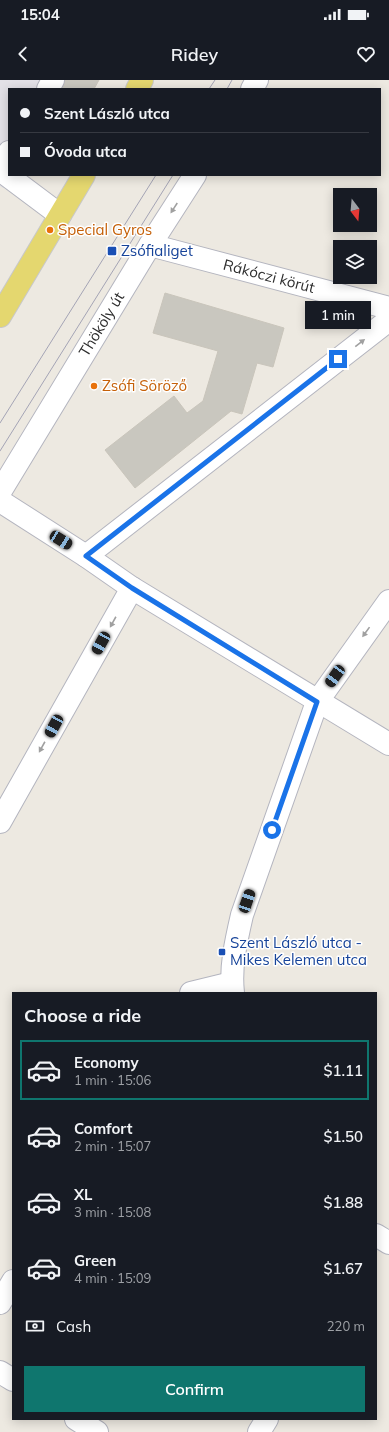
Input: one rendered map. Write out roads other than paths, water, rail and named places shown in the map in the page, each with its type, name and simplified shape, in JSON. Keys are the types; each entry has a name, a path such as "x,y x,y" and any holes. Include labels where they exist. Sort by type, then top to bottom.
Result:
{"main road":[{"path":"0,316 83,176"}],"street":[{"path":"8,154 0,168 8,174"},
{"path":"10,176 60,215"},
{"name":"Thököly út","path":"5,483 150,245 194,176"},
{"name":"Rákóczi körút","path":"150,245 389,308"},
{"path":"86,556 389,320"},
{"path":"0,501 86,556 132,588 317,702 389,744"},
{"path":"0,822 132,588"},
{"path":"199,992 232,988 234,950 242,915 317,702 389,601"},
{"path":"377,1236 389,1243"},
{"path":"0,1302 12,1283"},
{"path":"0,1372 12,1379"},
{"path":"78,1420 96,1432"},
{"path":"259,1432 266,1420"}],"tram line":[{"path":"210,88 215,80"},
{"path":"228,88 232,80"},
{"path":"0,423 155,176"},
{"path":"0,451 172,176"}],"place":[{"name":"Special Gyros","path":"50,230"},
{"name":"Zsófialiget","path":"112,251"},
{"name":"Zsófi Söröző","path":"94,386"},
{"name":"Szent László utca - Mikes Kelemen utca","path":"222,952"}]}
